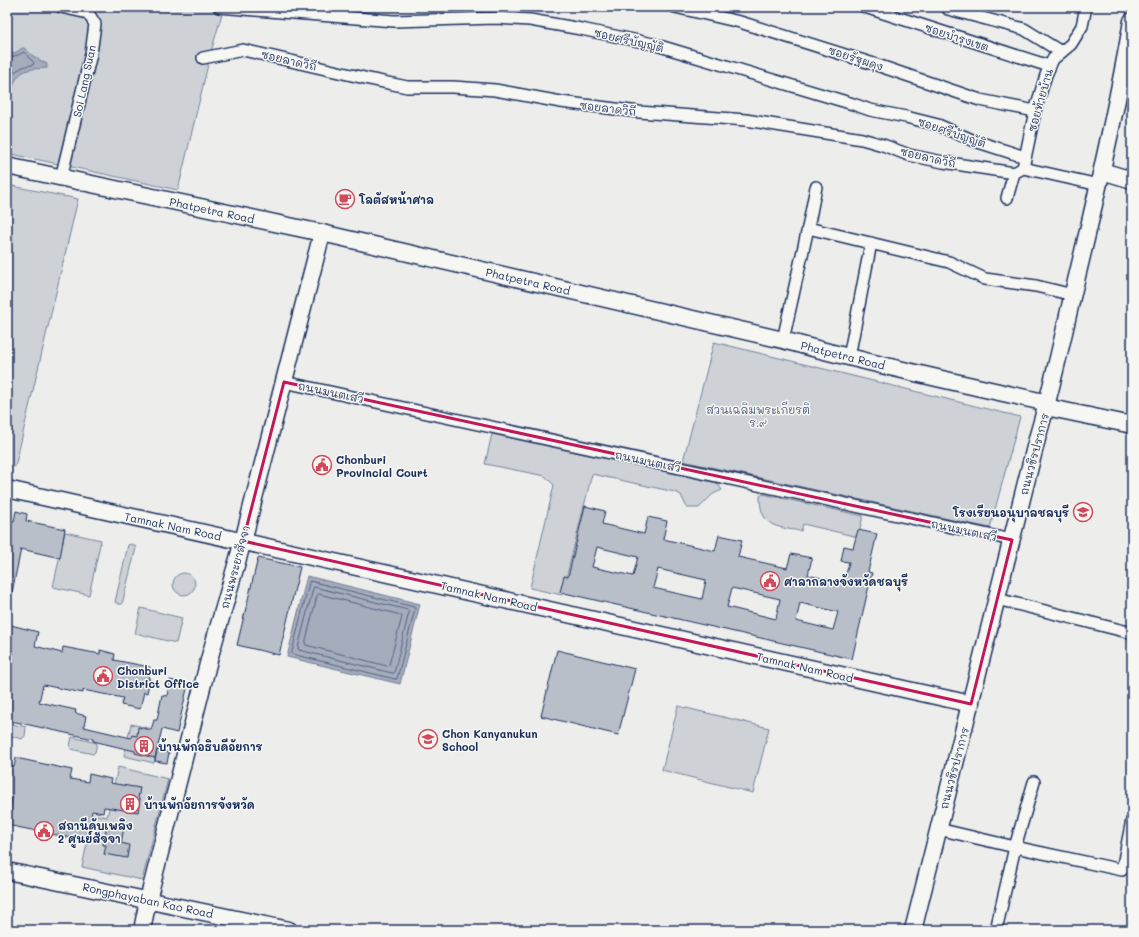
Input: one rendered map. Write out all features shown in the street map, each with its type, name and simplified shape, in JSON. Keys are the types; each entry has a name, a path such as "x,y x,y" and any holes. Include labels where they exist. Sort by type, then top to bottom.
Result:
{"street":[{"name":"Soi Lang Suan","path":"61,7 90,10 95,24 91,54 61,178"},
{"name":"ซอยศรีบัญญัติ","path":"219,7 394,21 496,18 530,20 581,29 653,44 870,110 938,125 972,140 1021,166"},
{"name":"ซอยรัฐผดุง","path":"675,7 748,24 878,64 980,100 1035,112"},
{"name":"ซอยบำรุงเขต","path":"865,7 1049,66"},
{"name":"ซอยท้ายบ้าน","path":"1007,198 1021,166 1049,66 1053,58 1071,44 1082,26 1086,7"},
{"path":"948,9 1024,29 1061,52"},
{"name":"ถนนวชิรปราการ","path":"913,930 1038,435 1047,405 1128,64 1132,21"},
{"name":"ซอยลาดวิถี","path":"203,58 243,50 407,87 453,87 495,90 561,102 639,112 746,120 862,139 909,155 943,162 1021,166 1100,178"},
{"name":"Phatpetra Road","path":"7,166 322,234 783,340 1132,425"},
{"path":"1100,178 1132,180"},
{"path":"783,340 816,187"},
{"path":"808,228 949,262 985,279 1036,286 1073,295"},
{"name":"ถนนพระยาสัจจา","path":"142,930 148,900 210,656 243,541 322,234"},
{"path":"849,357 871,243"},
{"name":"ถนนมนตเสวี","path":"284,382 1012,540"},
{"name":"Tamnak Nam Road","path":"7,489 971,704"},
{"path":"997,599 1132,633"},
{"path":"996,930 1016,847 1034,782"},
{"path":"938,829 1122,870 1132,820"},
{"name":"Rongphayaban Kao Road","path":"7,871 289,930"}],"highlighted area":[{"path":"284,382 1012,540 971,704 243,541"}],"green space":[{"path":"7,7 41,7 88,18 91,7 224,7 211,52 178,190 7,153"},
{"path":"7,185 78,199 15,467 7,465"},
{"name":"สวนเฉลิมพระเกียรติ ร.๙","path":"714,342 1020,417 990,528 683,461"},
{"path":"492,434 717,483 722,490 713,494 699,508 687,508 681,495 675,492 592,474 562,595 530,588 554,485 545,476 485,464"},
{"path":"763,494 863,516 858,537 803,524 801,531 771,524 766,520 763,514 760,496"},
{"path":"65,532 101,540 89,595 53,587"},
{"path":"131,544 136,548 122,604 118,604 115,602 128,545"},
{"path":"184,573 192,576 195,584 192,592 184,595 176,592 173,584 176,576"},
{"path":"141,608 182,618 176,643 135,633"},
{"path":"678,706 769,728 753,793 662,770"},
{"path":"7,723 26,727 25,736 22,739 7,735"},
{"path":"131,724 161,731 154,763 124,756"},
{"path":"72,737 97,743 95,752 93,754 71,749 70,746"},
{"path":"118,767 168,779 142,880 82,867 93,814 107,817"}],"water":[{"path":"22,48 47,64 47,68 30,69 19,75 14,84 10,104 7,106 7,94 11,83 11,75 7,69 7,54 17,52"},
{"path":"307,576 420,604 400,684 287,657"}],"building":[{"name":"ศาลากลางจังหวัดชลบุรี","path":"585,506 605,511 602,524 644,534 648,517 667,521 663,539 715,551 719,535 742,540 738,557 787,568 791,554 812,558 808,575 844,583 849,562 841,561 844,546 853,548 858,530 877,534 868,572 872,573 852,659 560,592 564,576 568,577","holes":["597,547 638,557 633,576 592,567","658,569 706,580 702,599 653,588","732,588 780,599 776,619 727,607","800,603 838,612 833,630 796,621"]},
{"path":"16,511 27,514 26,521 65,529 60,558 21,549 11,597 7,597 7,520 14,521"},
{"path":"258,558 300,567 279,655 237,645"},
{"path":"7,624 38,632 35,646 62,653 63,647 100,654 100,650 115,654 114,660 150,667 148,679 150,679 147,693 144,692 140,709 121,705 123,698 83,690 83,693 43,685 39,702 76,710 75,713 86,716 84,727 131,738 132,735 137,736 138,727 151,730 154,720 157,720 162,695 167,696 170,680 188,684 177,733 162,729 155,758 135,753 135,751 93,741 93,739 7,720"},
{"path":"557,650 635,669 618,735 541,716"},
{"path":"157,750 169,753 167,763 155,761"},
{"path":"16,758 72,770 70,779 88,782 89,774 111,779 110,783 140,788 138,812 104,807 103,813 92,811 86,841 7,825 13,794 7,793 7,765 14,767"},
{"path":"107,825 124,828 121,843 129,845 127,858 104,854 106,845 103,845"}],"place":[{"name":"โลตัสหน้าศาล","path":"345,199"},
{"name":"Chonburi Provincial Court","path":"322,465"},
{"name":"โรงเรียนอนุบาลชลบุรี","path":"1083,512"},
{"name":"ศาลากลางจังหวัดชลบุรี","path":"770,581"},
{"name":"Chonburi District Office","path":"103,676"},
{"name":"Chon Kanyanukun School","path":"428,739"},
{"name":"บ้านพักอธิบดีอัยการ","path":"144,746"},
{"name":"บ้านพักอัยการจังหวัด","path":"130,804"},
{"name":"สถานีดับเพลิง 2 ศูนย์สัจจา","path":"44,831"}]}
